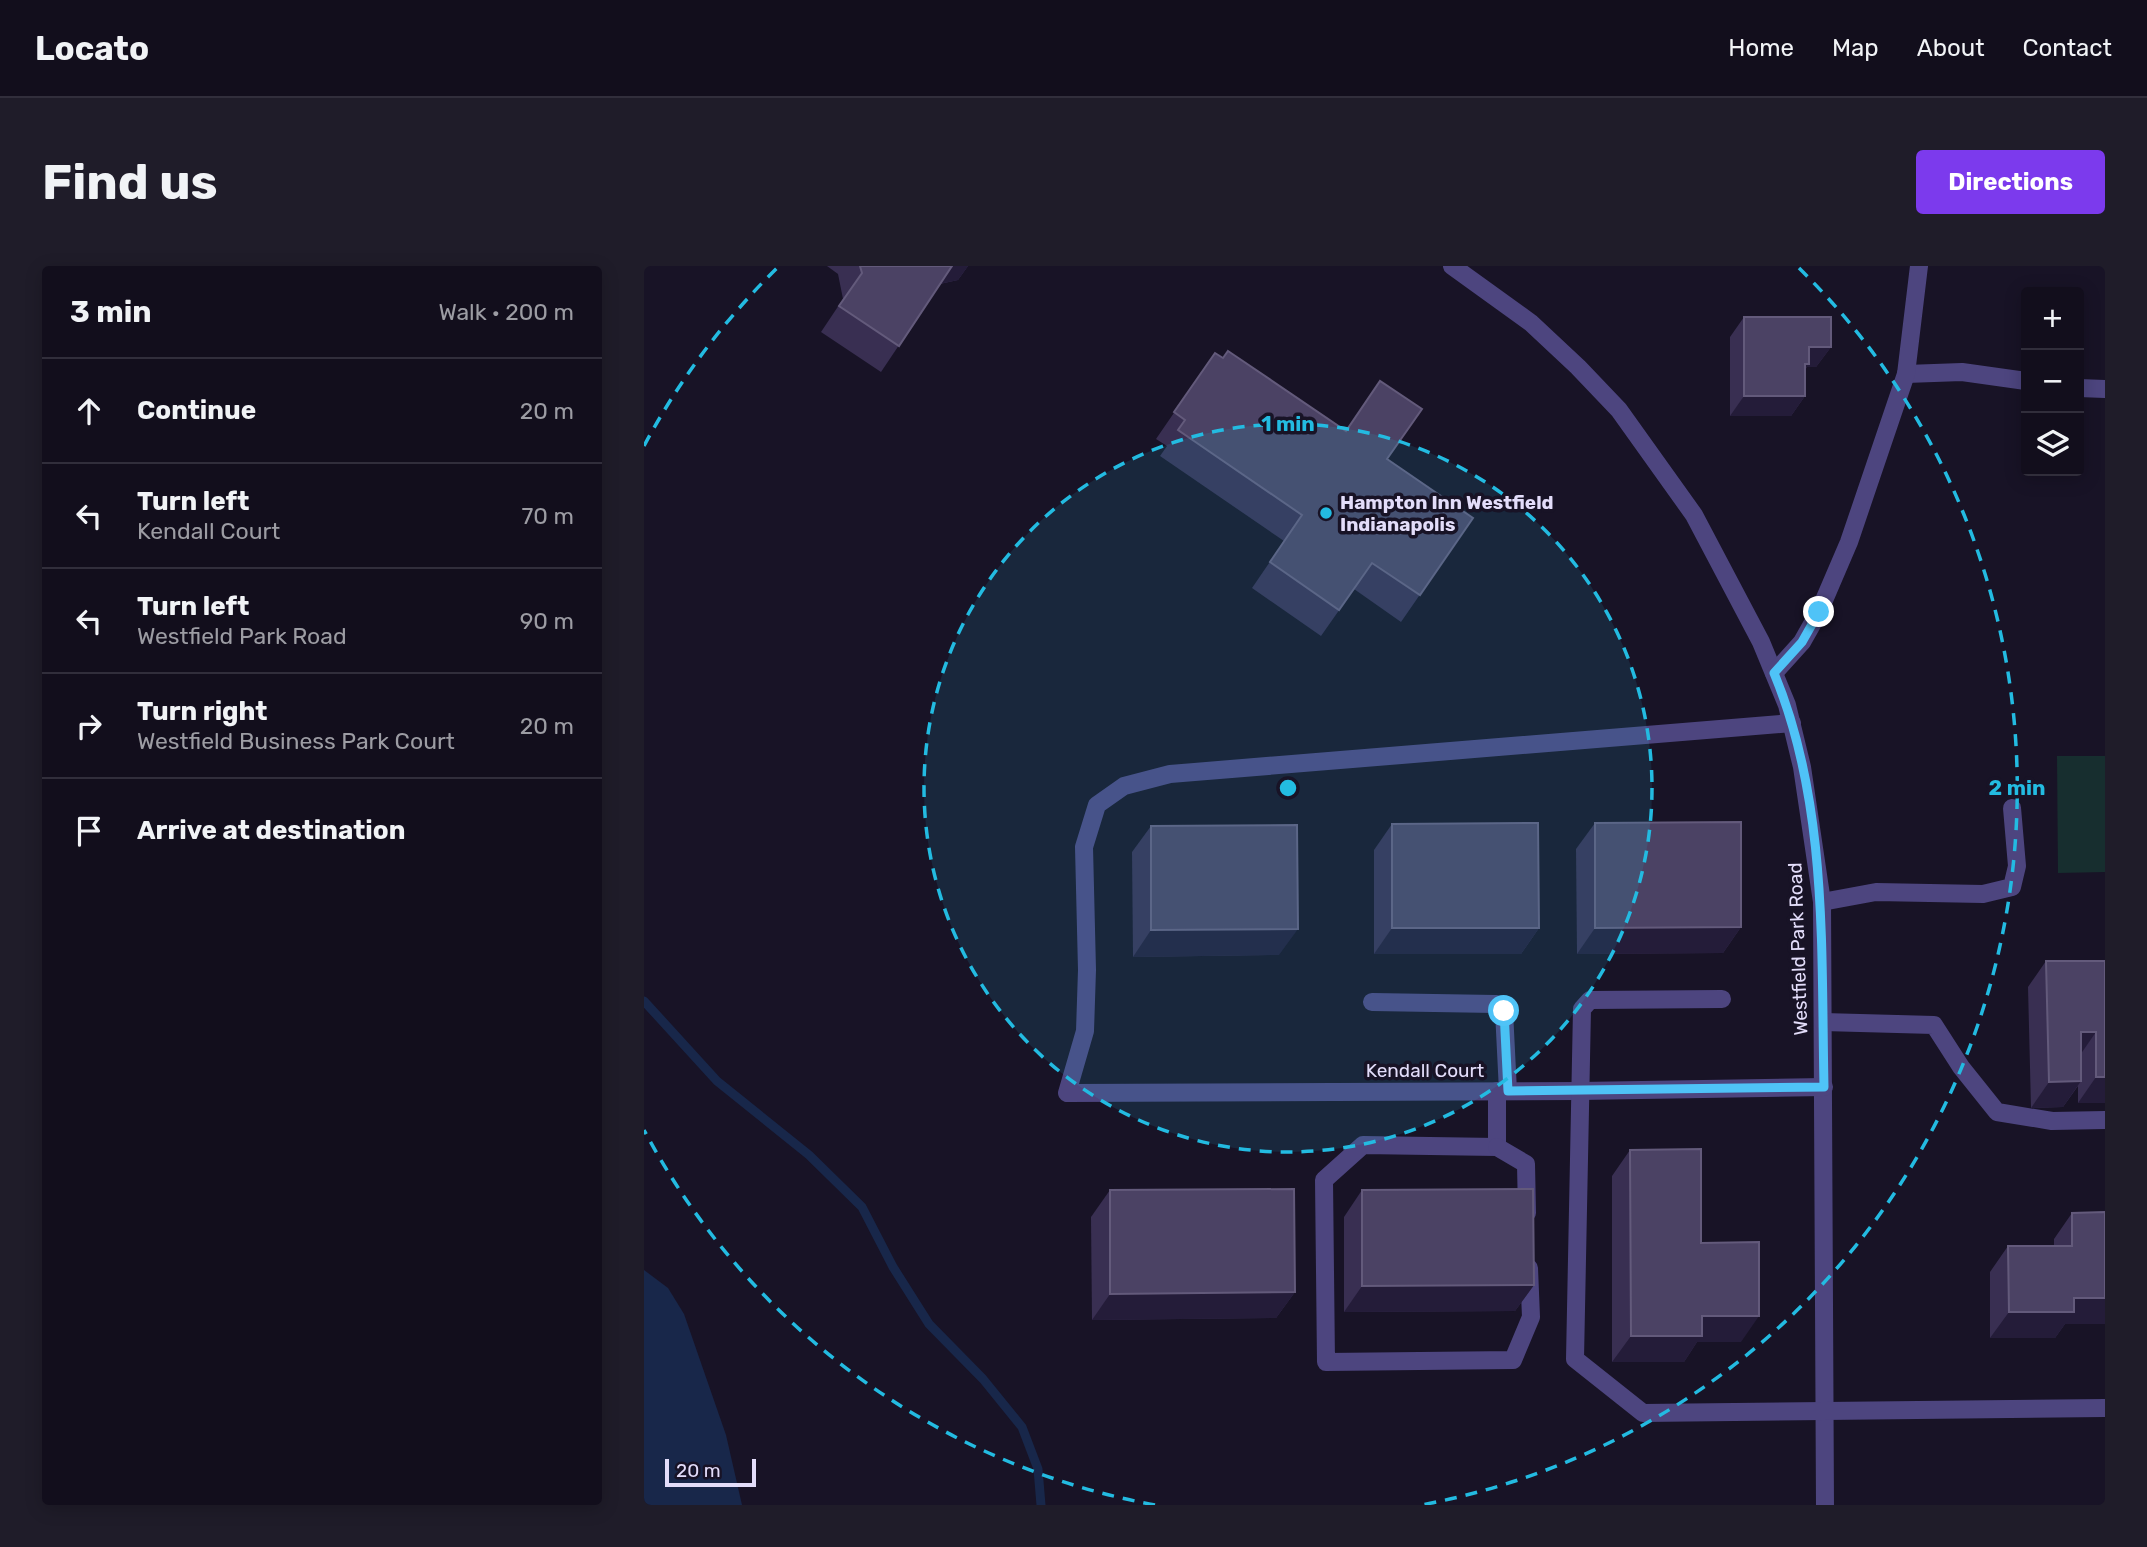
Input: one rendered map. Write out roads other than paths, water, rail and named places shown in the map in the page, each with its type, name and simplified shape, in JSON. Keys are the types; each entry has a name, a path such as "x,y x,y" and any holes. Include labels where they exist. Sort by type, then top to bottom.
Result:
{"street":[{"name":"Westfield Park Road","path":"1452,266 1531,323 1619,410 1694,515 1736,593 1787,705 1802,767 1822,902 1825,1505"},
{"path":"1774,673 1802,642 1819,612 1849,542 1906,374 1919,266"},
{"path":"1906,374 1962,372 2021,380"},
{"path":"2084,388 2105,389"},
{"name":"Kendall Court","path":"1792,723 1170,774 1124,786 1097,805 1084,847 1087,970 1085,1031 1067,1093 1824,1087"},
{"path":"1822,902 1876,892 1983,894 2012,887 2017,866 2012,808"},
{"path":"1722,999 1590,1000 1582,1009 1575,1359 1643,1413 2105,1408"},
{"path":"1373,1002 1496,1004 1504,1011 1502,1091 1497,1147"},
{"path":"1823,1022 1934,1025 1961,1067 1997,1112 2052,1121 2105,1120"},
{"path":"1363,1145 1497,1147 1526,1164 1531,1317 1513,1360 1326,1362 1324,1180 1363,1145"}],"water":[{"path":"644,1270 668,1288 684,1314 726,1435 742,1505 644,1505"}],"waterway":[{"path":"644,1001 717,1081 809,1155 862,1207 893,1267 929,1324 983,1379 1022,1427 1038,1469 1041,1505"}],"place":[{"name":"Hampton Inn Westfield Indianapolis","path":"1326,513"}]}
